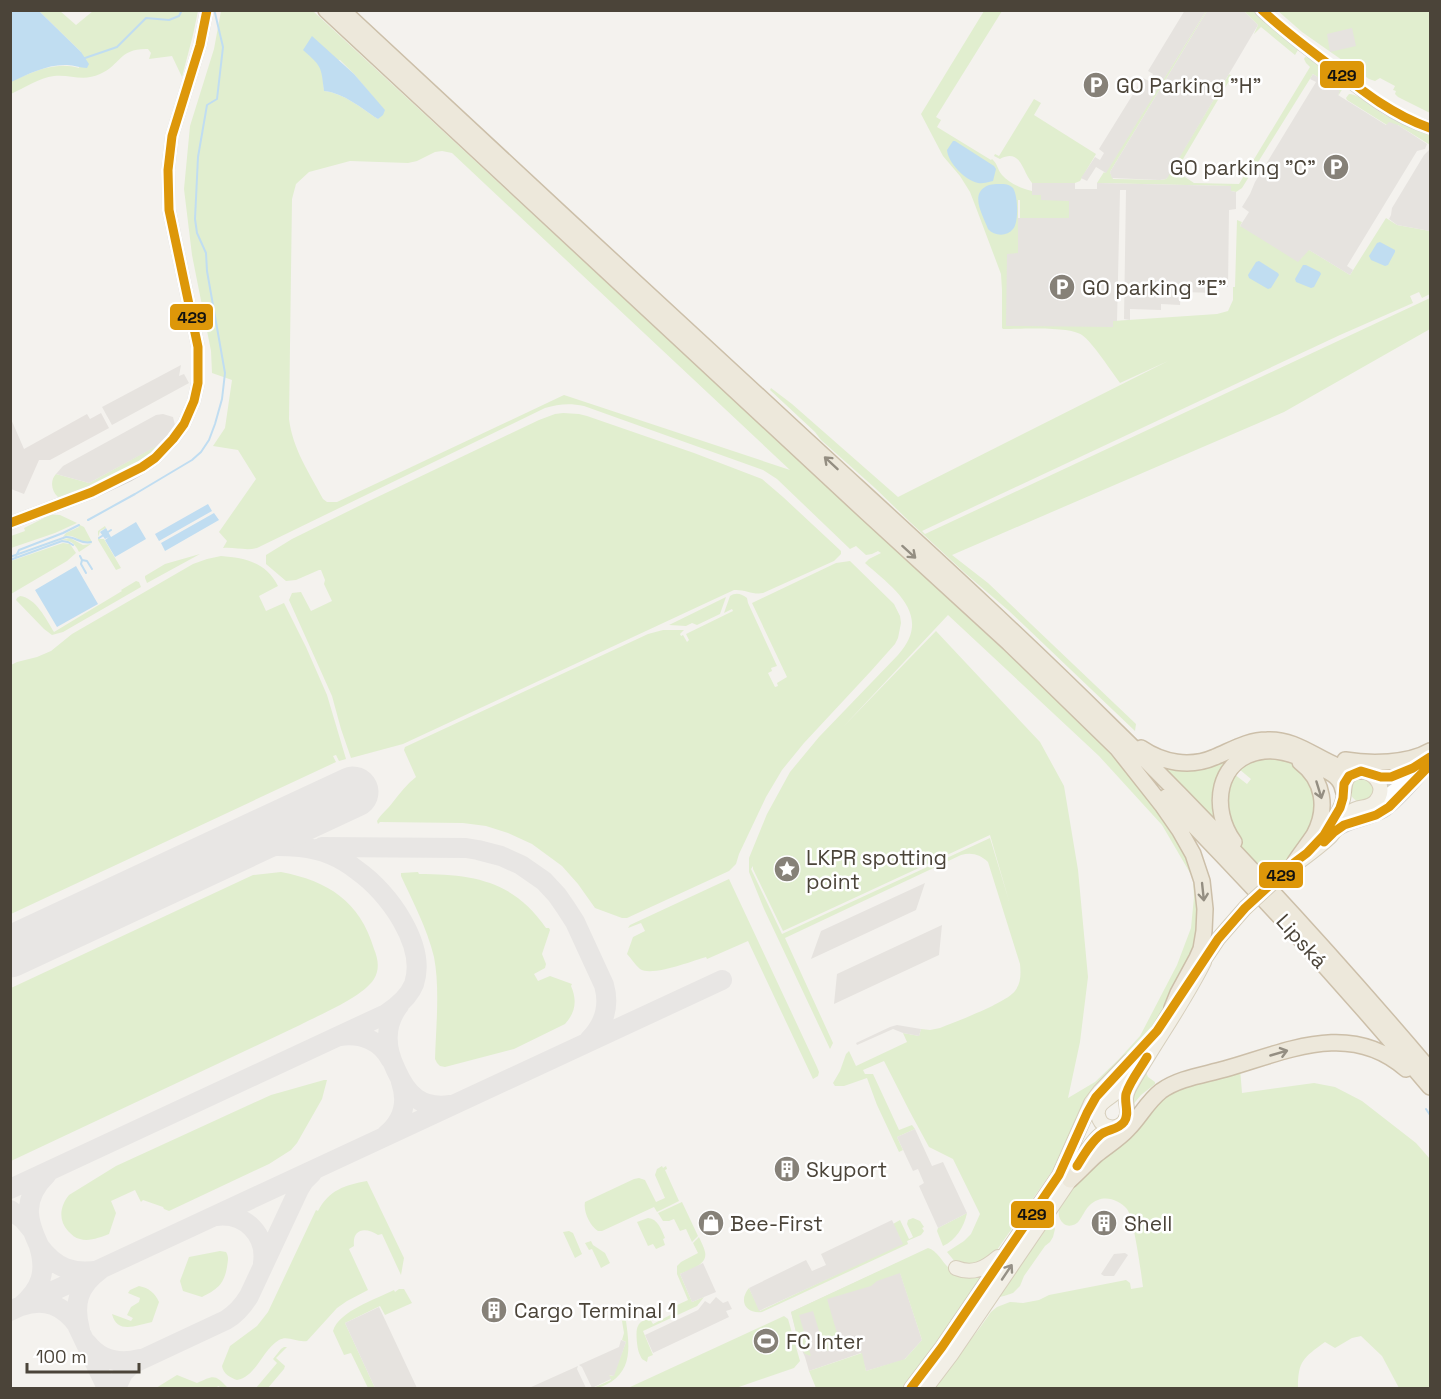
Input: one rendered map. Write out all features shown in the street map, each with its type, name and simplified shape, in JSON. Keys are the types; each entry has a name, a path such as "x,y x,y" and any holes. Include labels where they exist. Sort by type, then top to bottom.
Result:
{"highway":[{"path":"326,10 1009,643 1117,748 1180,831 1193,854 1202,880 1204,909 1201,949 1172,1008"},
{"path":"342,10 985,605 1108,722 1144,750 1166,760 1180,763 1203,762 1234,748 1261,740 1282,740 1334,758 1367,762 1408,759 1431,752"},
{"name":"Lipská","path":"1108,722 1260,879 1431,1070"},
{"name":"Lipská","path":"1117,748 1189,820 1278,915 1431,1087"},
{"path":"1309,750 1343,769 1366,773"},
{"path":"1260,879 1227,830 1221,811 1220,794 1226,777 1233,767 1241,760 1259,752 1279,752 1305,759 1331,772 1339,778 1344,792"},
{"path":"1279,752 1305,766 1316,779 1322,794 1318,825 1294,862"},
{"path":"1065,1177 1127,1131 1150,1101 1174,1084 1315,1043 1354,1043 1383,1053 1412,1074 1431,1096"},
{"path":"1122,1119 1142,1098 1161,1084 1199,1072 1223,1070"}],"main road":[{"path":"911,1389 1011,1246 1098,1137 1122,1119 1128,1090 1218,939 1245,908 1294,862 1315,846 1340,808 1344,783 1349,776 1366,773 1379,783 1378,799 1352,811 1310,855 1282,874"},
{"path":"1344,792 1348,802 1352,805 1366,806"},
{"path":"1065,1177 1067,1167 1090,1132 1102,1105 1116,1092 1151,1043 1204,962"},
{"path":"926,1389 951,1355 1065,1177 1087,1113 1096,1097 1157,1031"},
{"path":"1102,1105 1116,1099 1121,1101 1122,1119"},
{"path":"1102,1105 1099,1119 1105,1126 1109,1127 1122,1119"},
{"path":"956,1268 967,1271 982,1269 1011,1246"}],"street":[{"path":"10,523 92,492 142,467 173,440 184,424 194,401 199,374 198,347 169,210 168,170 172,135 200,45 207,10"},
{"path":"1261,10 1282,30 1386,108 1407,120 1431,128"},
{"path":"1366,773 1383,777 1395,775 1431,757"},
{"path":"1366,806 1431,763"},
{"path":"1334,832 1349,823 1385,810 1431,763"}],"shaded area":[{"path":"1185,10 1206,11 1106,173 1096,167 1087,181 1081,178 1095,157 1100,160 1104,153 1099,149 1143,78 1149,81 1153,74 1148,71"},
{"path":"1207,11 1244,11 1258,25 1168,177 1160,180 1112,178 1110,172"},
{"path":"1352,28 1356,46 1330,52 1327,34"},
{"name":"GO parking \"C\"","path":"1313,74 1340,91 1338,95 1386,125 1389,122 1398,125 1427,144 1425,149 1417,151 1347,266 1353,270 1350,275 1309,250 1298,262 1240,226 1249,212 1242,207 1316,82 1310,79"},
{"path":"1430,145 1430,231 1397,225 1389,219 1392,208"},
{"path":"1032,183 1075,183 1075,189 1097,189 1097,183 1231,186 1231,191 1236,192 1236,209 1229,210 1228,287 1217,287 1217,293 1181,292 1180,305 1161,304 1161,310 1130,309 1130,320 1124,319 1126,190 1120,190 1117,321 1113,321 1113,327 1006,326 1007,254 1018,253 1018,218 1069,218 1069,201 1041,200 1041,195 1032,195"},
{"path":"181,365 179,376 184,374 189,383 112,425 102,407"},
{"path":"101,413 109,428 50,460 39,460 24,494 11,489 11,419 24,449 87,414 90,419"},
{"path":"163,414 173,417 175,425 175,429 164,442 89,483 56,474 63,466 156,415"},
{"path":"925,883 916,910 811,959 821,931"},
{"path":"942,925 939,955 834,1004 837,974"},
{"path":"897,1025 921,1029 919,1036 893,1029 857,1045 856,1043 890,1027"},
{"path":"915,1129 932,1166 943,1162 967,1213 938,1228 919,1186 924,1183 918,1169 913,1171 897,1137"},
{"path":"892,1220 903,1244 759,1311 749,1288 806,1260 812,1271 826,1265 821,1254"},
{"path":"1114,1254 1128,1255 1114,1276 1101,1274"},
{"path":"703,1263 716,1292 692,1302 680,1274"},
{"path":"897,1263 922,1340 904,1360 866,1371 861,1353 809,1371 791,1312"},
{"path":"716,1297 723,1303 728,1301 732,1309 726,1311 729,1317 653,1353 645,1335 698,1310 705,1301 710,1304"},
{"path":"379,1307 417,1388 375,1388 345,1323"},
{"path":"621,1340 626,1342 614,1376 609,1375 611,1379 592,1388 579,1365 619,1347"},
{"path":"578,1366 577,1369 586,1388 529,1388"}],"green space":[{"path":"39,11 60,11 76,25 93,11 198,11 182,77 172,56 149,59 151,53 148,49 138,49 126,54 100,74 82,78 48,77 11,94 10,82 35,71 61,66 79,68 81,52"},
{"path":"221,11 313,11 1105,744 1183,841 1200,893 1195,946 1175,991 1151,1031 1122,1064 1068,1148 990,1260 976,1267 956,1263 947,1252 971,1234 980,1214 953,1159 929,1147 884,1061 863,1070 865,1074 873,1074 899,1130 912,1125 915,1129 897,1137 903,1150 899,1152 867,1078 844,1086 835,1086 833,1083 849,1051 856,1066 907,1042 903,1033 919,1036 921,1029 940,1028 991,1006 1015,991 1020,978 1020,964 988,862 975,854 961,855 785,938 833,1043 830,1049 749,872 749,858 767,814 790,772 819,737 898,655 908,641 912,627 911,615 906,603 865,563 881,553 878,551 866,555 856,546 850,549 777,479 763,470 584,406 569,404 545,408 257,548 223,548 227,541 219,532 256,479 238,450 213,446 225,428 232,380 212,373 211,351 192,255 184,189 190,126 214,49","holes":["340,60 384,110 378,119 345,98 324,91 322,70 318,64","435,152 452,153 790,470 564,395 337,502 327,502 323,499 298,451 289,419 292,199 296,184 309,172 350,161 408,163","948,615 1099,756 1162,825 1193,878 1191,928 1177,965 1140,1036 1095,1082 1068,1098 1080,1042 1088,977 1078,870 1064,786 1040,742 936,631 844,726","990,835 1009,901 990,838 782,934 751,869 753,866 783,931"]},
{"path":"984,11 1002,11 936,117 941,120 937,127 992,159 1005,178 1032,191 1033,195 1069,201 1069,219 1020,218 1020,200 1018,200 1018,254 1007,254 1113,326 1113,321 1217,314 1228,311 1233,300 1233,287 1235,287 1237,220 1242,222 1240,226 1306,248 1350,275 1386,218 1397,225 1430,231 1430,294 1422,298 1419,292 1410,296 1413,303 922,531 925,534 1430,298 1430,329 1284,412 952,555 988,583 1136,724 1135,731 770,390 771,388 792,404 898,497 1168,361 1120,383 1086,339 1076,332 1056,329 1002,328 1001,274 975,205 960,176 943,156 921,114"},
{"path":"1206,11 1110,172 1113,179 1166,179 1229,74 1232,76 1176,171 1194,183 1239,184 1310,67 1305,57 1327,69 1343,88 1338,96 1339,91 1313,74 1242,188 1236,192 1231,191 1231,186 1097,183 1105,173"},
{"path":"1244,11 1253,11 1298,48 1295,55 1261,27 1254,34 1258,25"},
{"path":"1278,11 1430,11 1430,113 1398,97 1395,94 1396,91 1393,90 1395,86 1380,78 1375,81 1369,79 1302,32"},
{"path":"1349,94 1360,98 1383,114 1430,133 1430,145 1398,125 1387,125 1347,100"},
{"path":"1034,99 1041,103 1034,115 1096,154 1080,181 1032,183 1017,159 1012,156 1000,159 994,156 995,154 999,156"},
{"path":"563,413 587,416 762,479 841,551 841,554 834,561 763,593 734,590 403,744 351,758 332,696 289,600 292,593 301,592 311,611 332,601 324,584 325,580 321,570 296,580 286,581 266,564 266,555 292,539 369,501 539,420"},
{"path":"163,442 140,461 103,481 63,498 58,497 54,492 52,482 56,474 89,483"},
{"path":"45,514 60,515 77,523 11,548 11,536 25,531 24,528 44,518"},
{"path":"78,524 84,527 91,544 71,536 63,537 66,533 79,527"},
{"path":"98,537 104,539 121,568 116,570 98,540"},
{"path":"70,538 83,545 91,544 79,552 71,542 60,540"},
{"path":"63,543 70,544 76,553 67,561 11,594 11,561"},
{"path":"200,554 147,583 145,576 165,564"},
{"path":"221,556 246,560 261,566 278,586 259,596 266,611 284,603 327,695 346,759 339,761 336,755 333,756 336,762 11,914 11,665 51,651 72,634 193,564"},
{"path":"850,561 894,604 901,623 898,638 782,770 766,797 736,864 729,871 627,918 622,918 595,908 562,866 532,844 508,833 486,826 463,823 380,822 378,824 380,816 416,777 404,750 405,747 648,634 663,630 684,630 680,634 687,642 689,640 686,634 733,611 732,609 724,613 732,595 739,594 747,598 777,666 771,668 772,671 768,673 775,687 778,686 777,683 787,677 752,603 836,563"},
{"path":"136,581 141,587 63,632 52,635 16,600 20,596 31,601 40,610 54,632"},
{"path":"726,597 720,614 697,625 692,623 686,626 669,625"},
{"path":"1244,749 1215,783 1212,810 1215,821 1162,768 1164,765"},
{"path":"1265,758 1283,759 1296,765 1311,780 1318,806 1311,830 1289,859 1266,877 1233,837 1223,798 1234,774 1247,784 1251,779 1239,769"},
{"path":"1362,778 1370,782 1374,790 1370,798 1362,802 1354,798 1350,790 1354,782"},
{"path":"281,872 313,881 340,896 351,906 368,932 377,960 376,975 368,986 329,1011 11,1161 11,988 253,875"},
{"path":"418,872 419,874 457,876 491,883 506,890 534,912 550,930 542,954 546,964 545,968 534,974 538,981 550,976 572,984 574,1006 565,1024 514,1049 445,1067 437,1063 435,1059 437,994 434,957 424,925 401,876 401,873"},
{"path":"729,879 817,1067 818,1076 813,1079 748,941 707,959 706,957 672,968 653,971 640,969 627,954 633,937 645,931 641,923 628,928 630,925"},
{"path":"1144,1067 1148,1077 1155,1084 1131,1107 1129,1098"},
{"path":"1240,1068 1242,1093 1314,1083 1335,1087 1362,1101 1416,1143 1430,1159 1430,1388 1399,1388 1382,1356 1361,1336 1352,1338 1335,1348 1325,1342 1307,1356 1299,1372 1298,1388 932,1388 997,1307 1010,1302 1023,1303 1039,1300 1049,1295 1126,1280 1130,1283 1131,1289 1143,1287 1132,1223 1124,1206 1110,1199 1098,1200 1089,1206 1076,1224 1070,1226 1060,1220 1060,1205 1071,1187 1161,1095"},
{"path":"327,1080 322,1099 297,1143 291,1150 269,1164 169,1211 143,1200 141,1202 135,1190 111,1201 116,1213 109,1234 99,1238 78,1239 65,1227 61,1213 69,1195 116,1166 271,1095"},
{"path":"662,1166 663,1168 666,1166 665,1170 679,1201 657,1212 654,1207 602,1231 592,1226 586,1214 585,1202 634,1179 645,1180 656,1202 665,1198 655,1175 657,1169"},
{"path":"367,1181 404,1258 401,1275 382,1234 378,1235 365,1230 358,1232 354,1246 349,1249 368,1290 337,1308 307,1341 286,1338 279,1340 244,1378 237,1380 228,1375 222,1366 230,1346 257,1326 268,1312 316,1210 318,1211 327,1198 338,1190"},
{"path":"682,1202 698,1236 692,1242 686,1229 680,1231 674,1219 663,1221 658,1213"},
{"path":"967,1213 959,1232 943,1246 938,1228"},
{"path":"648,1218 657,1222 665,1238 663,1239 665,1245 656,1249 653,1244 648,1246 637,1222"},
{"path":"913,1218 920,1221 924,1231 921,1235 907,1241 908,1244 762,1312 752,1311 745,1306 744,1298 749,1288 760,1311 902,1243 893,1224 900,1220 909,1239 913,1237 907,1224 908,1220"},
{"path":"1049,1220 1055,1229 1050,1242 1024,1276 1020,1286 1013,1293 999,1297"},
{"path":"563,1232 573,1233 582,1254 575,1258"},
{"path":"699,1237 705,1252 704,1260 701,1264 680,1274 692,1302 704,1297 697,1306 643,1331 653,1355 648,1357 647,1362 642,1359 638,1349 637,1328 641,1322 650,1319 653,1324 674,1313 675,1306 688,1300 677,1274 677,1266 698,1253 693,1243"},
{"path":"591,1241 605,1253 610,1263 601,1268 592,1249 589,1250 585,1243"},
{"path":"928,1248 937,1254 949,1268 989,1269 908,1385 904,1388 816,1388 809,1371 862,1353 866,1371 905,1359 922,1340 900,1273 877,1281 871,1286 827,1299 841,1347 825,1351 813,1311 799,1315 811,1356 805,1354 799,1344 791,1312"},
{"path":"226,1252 228,1259 226,1273 219,1285 202,1297 183,1291 180,1281 189,1257"},
{"path":"139,1286 151,1291 159,1302 152,1322 128,1327 118,1325 112,1314 131,1321 133,1318 127,1315 140,1298 128,1293"},
{"path":"399,1289 404,1289 412,1303 385,1315 380,1306 345,1323 375,1388 368,1388 351,1353 344,1355 333,1331 343,1317 350,1312"},
{"name":"FC Inter","path":"784,1316 788,1319 800,1361 794,1368 736,1388 628,1388"},
{"path":"624,1319 628,1354 623,1370 611,1382 593,1388 611,1380 608,1375 613,1376 626,1342 622,1340 624,1333 622,1321"},
{"path":"284,1347 287,1347 276,1358 285,1366 284,1369 268,1388 256,1388 277,1363 273,1359"},
{"path":"177,1375 197,1383 214,1377 228,1388 219,1386 214,1388 156,1388"}],"water":[{"path":"10,11 39,11 81,52 89,64 87,68 70,65 53,66 11,82"},
{"path":"312,36 354,74 385,110 383,115 378,119 345,98 324,91 320,67 303,50"},
{"path":"953,141 994,166 996,169 993,181 978,183 958,170 950,160 947,150"},
{"path":"1000,184 1013,188 1017,209 1015,226 1010,232 1001,235 988,229 978,201 985,187"},
{"path":"1380,242 1395,250 1388,265 1385,266 1371,260 1369,256"},
{"path":"1259,261 1279,275 1271,288 1268,289 1249,278 1248,275"},
{"path":"1303,265 1321,274 1314,287 1296,282 1295,279"},
{"path":"208,504 212,511 159,541 155,534"},
{"path":"214,513 219,520 165,551 161,543"},
{"path":"136,522 146,539 115,557 105,540 109,537 105,539 100,532 106,528 111,537"},
{"path":"76,566 98,604 57,627 35,590"}],"waterway":[{"path":"85,58 117,47 146,18 169,20 179,16 182,10"},
{"path":"88,520 192,460 201,452 209,440 222,399 225,373 207,271 206,253 197,233 195,219 198,157 207,105 217,99 223,47 213,10"},
{"path":"16,556 19,550 79,525"},
{"path":"99,538 111,530"},
{"path":"10,557 66,537 91,542"},
{"path":"10,560 62,541 73,545"},
{"path":"80,556 92,569"},
{"path":"82,560 81,564 86,573"},
{"path":"1426,1109 1430,1115"}],"taxiway":[{"path":"10,1189 386,1014 403,1001 414,984 417,969 415,953 402,921 370,880 352,866 331,855 300,847 248,848 213,858 160,883"},
{"path":"322,847 466,848 501,856 521,865 544,881 557,895 575,922 604,985 606,1008 599,1028 589,1040"},
{"path":"10,1311 722,980"},
{"path":"400,1004 391,1020 388,1036 392,1062 400,1079 410,1093 423,1102 431,1105 450,1105"},
{"path":"340,1036 356,1036 370,1040 382,1048 391,1060"},
{"path":"386,1135 396,1124 404,1104 401,1082"},
{"path":"116,1388 123,1373 132,1364 226,1320 239,1310 249,1296 299,1189 312,1173"},
{"path":"44,1256 31,1224 29,1204 32,1194 47,1174"},
{"path":"10,1210 23,1219 33,1231"},
{"path":"216,1216 236,1218 252,1228 261,1243 263,1263"},
{"path":"78,1326 66,1313 53,1305 38,1303 21,1306 38,1286 42,1272 39,1246 51,1260 65,1268 81,1271 100,1270 87,1282 79,1296 77,1312 80,1330"},
{"path":"75,1321 107,1388"},
{"path":"87,1343 104,1357 118,1361 140,1359"}],"runway":[{"path":"10,952 353,792"}],"transit line":[{"name":"429","path":"10,523 92,492 142,467 155,458 173,439 184,424 194,401 198,383 198,347 169,210 168,170 172,136 200,45 207,10"},
{"name":"429","path":"1262,10 1368,95 1404,117 1430,128"},
{"name":"429","path":"911,1388 942,1347 1059,1175 1096,1097 1157,1031 1218,939 1245,908 1324,835 1340,808 1344,784 1349,776 1361,771 1381,777 1391,777 1413,768 1430,757"},
{"name":"429","path":"1324,842 1344,825 1376,815 1389,807 1428,767"},
{"name":"429","path":"1077,1166 1099,1136 1120,1126 1126,1119 1126,1094 1147,1057"}],"place":[{"name":"GO Parking \"H\"","path":"1096,85"},
{"name":"GO parking \"C\"","path":"1336,167"},
{"name":"GO parking \"E\"","path":"1062,287"},
{"name":"LKPR spotting point","path":"787,869"},
{"name":"Skyport","path":"787,1169"},
{"name":"Bee-First","path":"711,1223"},
{"name":"Shell","path":"1104,1223"},
{"name":"Cargo Terminal 1","path":"494,1310"},
{"name":"FC Inter","path":"766,1341"}]}
